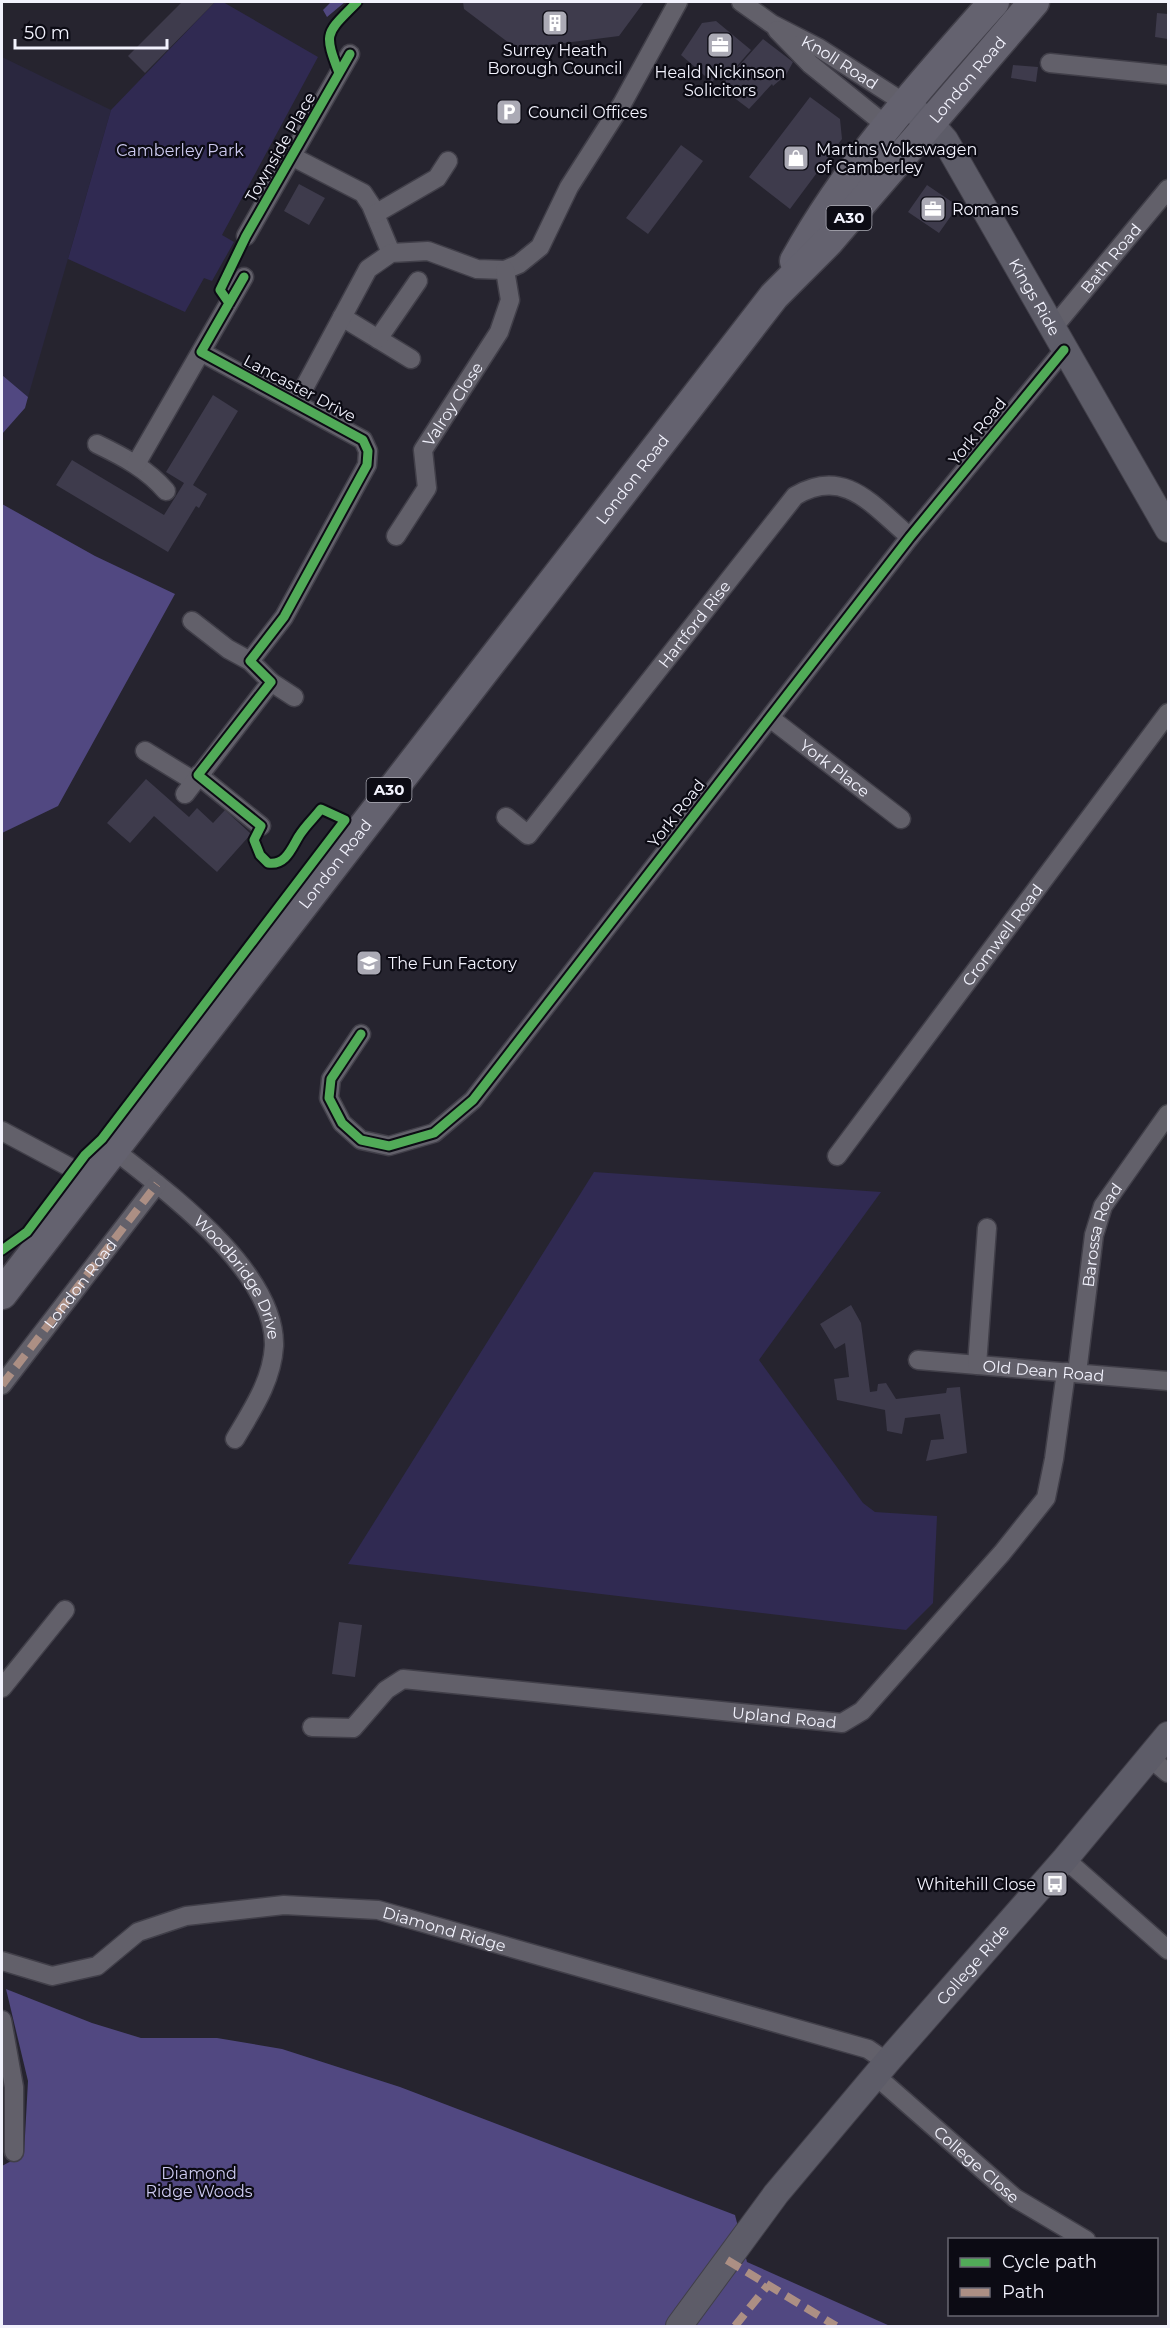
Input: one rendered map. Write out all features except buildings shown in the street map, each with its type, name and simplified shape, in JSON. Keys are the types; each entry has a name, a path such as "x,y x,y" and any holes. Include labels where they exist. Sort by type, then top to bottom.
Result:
{"main road":[{"name":"London Road","path":"779,290 811,232 846,180 994,2"},
{"name":"London Road","path":"2,1294 779,290 828,242 1034,2"}],"street":[{"path":"296,403 368,269 391,253 428,251 477,269 505,270 519,264 540,247 569,188 622,104 678,2"},
{"name":"Knoll Road","path":"741,2 772,24 819,48 897,116"},
{"name":"Knoll Road","path":"772,24 794,50 897,116"},
{"name":"Townside Place","path":"246,236 350,54"},
{"path":"1050,63 1168,75"},
{"name":"Kings Ride","path":"897,116 923,133 955,159 1168,529"},
{"name":"Townside Place","path":"293,157 363,193 375,214 391,253"},
{"path":"375,214 437,178 448,161"},
{"name":"Bath Road","path":"1058,339 1168,189"},
{"name":"Valroy Close","path":"396,536 427,488 423,450 499,332 510,300 505,270"},
{"path":"136,464 243,277"},
{"path":"378,339 418,281"},
{"path":"342,317 411,359"},
{"name":"York Road","path":"361,1034 332,1079 329,1098 342,1123 360,1140 389,1146 434,1133 455,1118 473,1100 770,718 910,537 1058,339"},
{"name":"Lancaster Drive","path":"201,352 363,440 368,451 367,465 284,617 250,661"},
{"path":"97,444 136,464 153,476 166,491"},
{"name":"Hartford Rise","path":"506,817 528,835 795,496 812,486 830,484 856,491 910,537"},
{"path":"192,621 228,649 250,661 271,682 294,697"},
{"path":"192,783 271,682"},
{"name":"Cromwell Road","path":"837,1156 1168,713"},
{"name":"York Place","path":"770,718 901,819"},
{"path":"145,751 261,826"},
{"name":"Barossa Road","path":"1072,1372 1094,1235 1103,1206 1168,1114"},
{"path":"2,1131 90,1178"},
{"name":"Woodbridge Drive","path":"113,1149 200,1220 236,1260 265,1304 274,1346 266,1384 236,1439"},
{"name":"London Road","path":"2,1385 157,1184"},
{"path":"977,1365 987,1228"},
{"name":"Old Dean Road","path":"918,1360 1168,1381"},
{"name":"Upland Road","path":"353,1728 386,1690 403,1679 842,1723 862,1711 1002,1553 1046,1498 1072,1372"},
{"path":"2,1688 65,1610"},
{"path":"312,1727 353,1728 372,1732"},
{"name":"College Ride","path":"679,2326 776,2194 881,2069 1065,1859 1159,1765 1168,1735"},
{"path":"1065,1859 1168,1950"},
{"name":"Diamond Ridge","path":"2,1961 52,1976 97,1966 138,1932 186,1916 284,1905 378,1910 868,2049 881,2069"},
{"path":"2,2020 14,2087 14,2152"},
{"name":"College Close","path":"881,2069 1015,2198 1083,2238"}],"shaded area":[{"path":"2,57 111,110 28,397 2,375"}],"green space":[{"name":"Camberley Park","path":"215,2 223,2 318,57 222,235 234,242 212,281 204,278 185,312 68,259 111,110"},
{"path":"331,2 345,2 327,17 323,10"},
{"path":"2,375 28,397 25,408 2,434"},
{"path":"2,504 95,556 175,594 58,806 2,833"},
{"path":"594,1172 881,1192 759,1360 863,1503 875,1512 937,1516 933,1603 906,1630 348,1564"},
{"name":"Diamond Ridge Woods","path":"6,1989 92,2023 141,2038 217,2038 282,2049 400,2087 735,2215 747,2262 890,2326 2,2326 2,2166 24,2154 28,2081"}],"marked path":[{"path":"2,1385 157,1184"},
{"path":"727,2260 836,2326"},
{"path":"735,2326 768,2285"}],"cycle path":[{"path":"339,73 329,41 330,34 333,27 357,2"},
{"path":"229,303 220,290 246,236 350,54"},
{"path":"2,1250 27,1232 85,1155 102,1139 345,820 321,809 284,859 268,863 260,855 254,840 261,826 198,775 271,682 250,661 284,617 367,465 368,451 363,440 201,352 244,277"},
{"path":"361,1034 331,1079 329,1098 342,1123 361,1140 389,1146 434,1133 473,1100 910,537 1064,350"}],"place":[{"name":"Surrey Heath Borough Council","path":"555,23"},
{"name":"Heald Nickinson Solicitors","path":"720,45"},
{"name":"Council Offices","path":"509,112"},
{"name":"Martins Volkswagen of Camberley","path":"796,158"},
{"name":"Romans","path":"933,209"},
{"name":"The Fun Factory","path":"369,963"},
{"name":"Whitehill Close","path":"1055,1884"}]}
